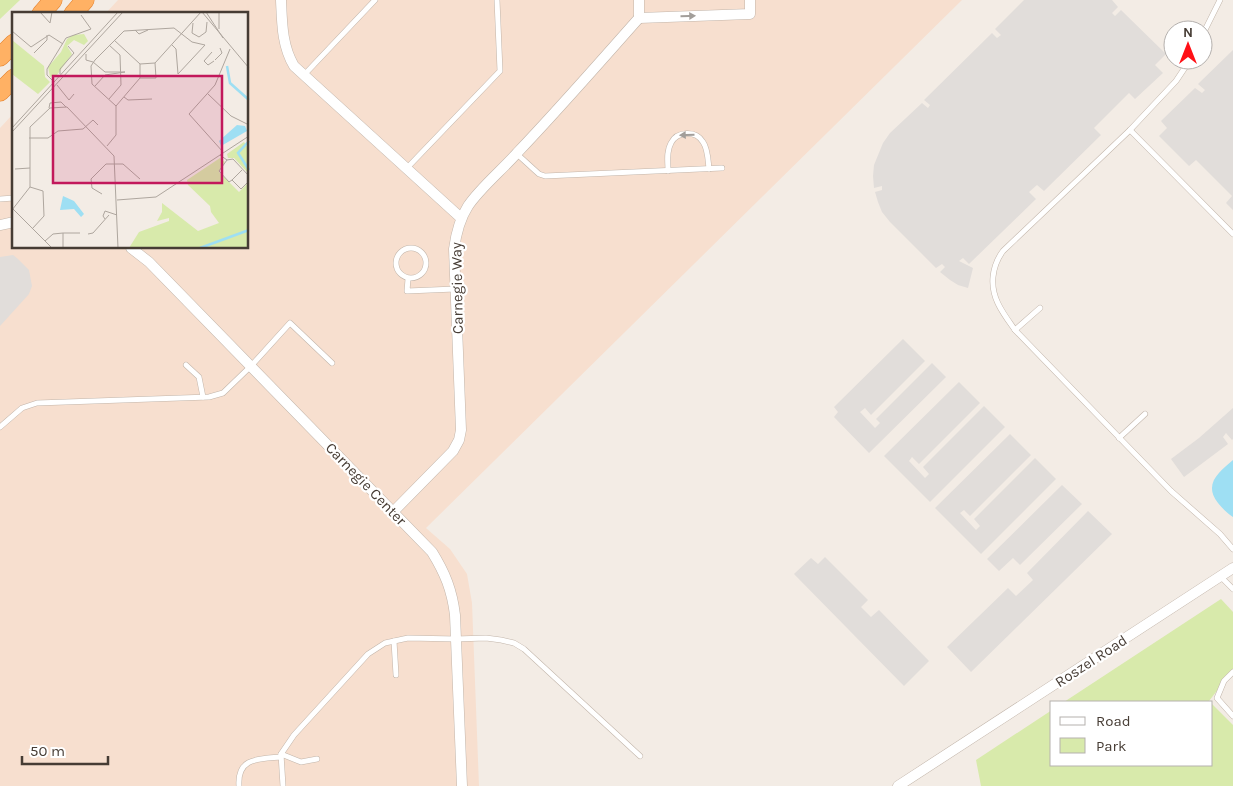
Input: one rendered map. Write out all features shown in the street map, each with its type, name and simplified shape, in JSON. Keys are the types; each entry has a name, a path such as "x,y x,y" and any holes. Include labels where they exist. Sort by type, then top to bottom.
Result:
{"highway":[{"path":"43,12 53,0"},
{"path":"75,12 85,0"},
{"path":"0,92 12,80"}],"street":[{"path":"281,0 284,40 288,57 294,66 461,218"},
{"path":"639,0 640,18 750,14 750,0"},
{"name":"Carnegie Way","path":"393,512 452,451 459,440 461,421 454,249 461,218 468,205 479,192 517,154 640,18"},
{"name":"Carnegie Center","path":"132,249 149,262 432,552 442,568 450,585 454,603 462,786"},
{"name":"Roszel Road","path":"898,786 1233,568"}],"lane":[{"path":"304,76 375,0"},
{"path":"407,168 500,71 498,0"},
{"path":"1210,20 1220,0"},
{"path":"1183,70 1176,81 1130,130 1015,238 998,257 994,268 993,290 997,302 1015,330 1171,491 1220,534 1233,549"},
{"path":"1130,130 1233,234"},
{"path":"668,171 668,152 671,142 678,136 688,133 698,136 704,142 709,169"},
{"path":"517,154 539,174 545,176 722,168"},
{"path":"406,248 412,248 421,252 426,260 426,265 422,274 408,279 399,274 395,264 402,251 406,248"},
{"path":"408,279 407,292 456,289"},
{"path":"1015,330 1040,308"},
{"path":"0,427 22,408 37,403 203,397 223,393 251,366 290,323 332,363"},
{"path":"186,364 200,377 203,397"},
{"path":"1119,438 1144,414"},
{"path":"1220,576 1233,589"},
{"path":"283,786 281,755 294,735 368,654 385,643 408,638 486,638 514,643 524,649 640,756"},
{"path":"394,641 396,675"},
{"path":"1233,672 1224,681 1217,698 1233,716"},
{"path":"239,786 238,777 241,769 247,763 281,755 301,762 317,759"}],"shaded area":[{"path":"118,0 962,0 426,528 450,549 467,574 472,603 479,786 0,786 0,128 12,115 12,249 249,249 249,12 107,12"},
{"path":"1024,0 1112,0 1118,7 1112,13 1115,16 1121,10 1163,51 1163,57 1155,65 1163,73 1135,99 1129,93 1094,128 1101,135 1044,191 1037,185 1029,192 1036,199 969,264 963,258 959,261 973,268 968,288 958,285 940,272 945,267 942,264 936,268 882,212 875,192 882,190 882,186 874,188 874,165 883,143 890,133 922,103 928,108 930,105 924,100 992,33 997,38 1001,35 995,29"},
{"path":"1233,50 1233,210 1226,203 1232,196 1196,160 1189,166 1159,136 1167,128 1161,121 1195,88 1202,93 1205,90 1198,84"},
{"path":"13,255 29,270 32,286 29,294 0,326 0,257"},
{"path":"903,339 925,361 871,415 865,408 860,412 875,428 880,423 876,419 932,363 946,377 869,453 834,417 838,412 834,407"},
{"path":"959,382 980,403 919,464 912,457 909,461 925,478 929,474 923,467 984,406 1005,427 930,502 884,456"},
{"path":"1233,408 1233,439 1226,433 1223,437 1228,444 1184,477 1171,459 1199,438"},
{"path":"1010,434 1031,455 970,516 964,510 960,513 976,530 980,526 974,519 1035,458 1056,479 981,554 935,508"},
{"path":"1062,485 1082,504 1020,565 1013,558 999,571 987,559"},
{"path":"1088,511 1112,534 971,672 947,647 1008,588 1016,596 1033,580 1027,573"},
{"path":"825,557 868,600 861,607 871,617 879,610 929,661 904,686 794,574 811,558 818,564"}],"green space":[{"path":"0,0 20,0 0,19"},
{"path":"1221,599 1233,612 1233,670 1209,701 1066,701"},
{"path":"1213,705 1233,725 1233,786 981,786 976,760 1050,711 1050,766 1213,766"}],"water":[{"path":"1233,460 1233,517 1218,503 1212,490 1212,484 1218,474"}]}
